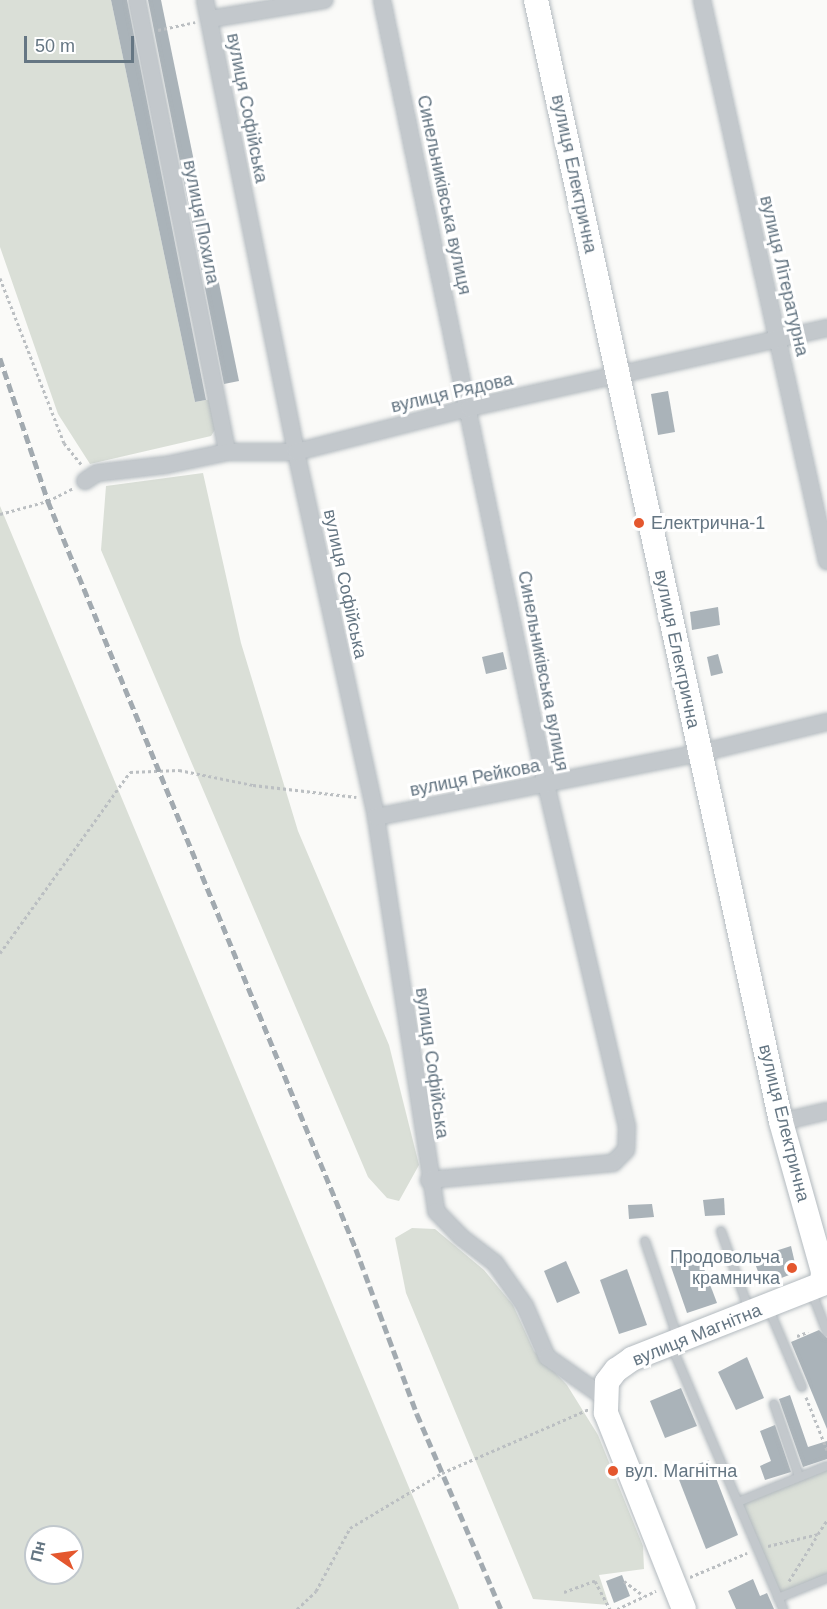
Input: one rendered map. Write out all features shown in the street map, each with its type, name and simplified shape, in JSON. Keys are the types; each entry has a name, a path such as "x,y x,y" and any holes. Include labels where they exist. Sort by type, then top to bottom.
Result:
{"street":[{"name":"вулиця Похила","path":"137,0 227,452"},
{"name":"вулиця Софійська","path":"205,0 296,452 374,809 429,1180 436,1210 461,1237 495,1263 525,1306 547,1357 602,1395"},
{"path":"210,20 324,0"},
{"name":"Синельниківська вулиця","path":"382,0 546,784 627,1126 626,1150 613,1163 592,1167 429,1180"},
{"name":"вулиця Електрична","path":"537,0 781,1122 823,1271 820,1285"},
{"name":"вулиця Літературна","path":"702,0 827,561"},
{"name":"вулиця Рядова","path":"91,477 227,452 296,452 469,408 827,328"},
{"name":"вулиця Рейкова","path":"374,809 546,784 700,753 827,722"},
{"path":"781,1122 827,1111"},
{"name":"вулиця Магнітна","path":"602,1395 616,1370 632,1359 820,1285"},
{"path":"602,1395 606,1413 684,1609"}],"lane":[{"path":"721,1231 759,1310 802,1387"},
{"path":"645,1241 675,1341 783,1609"},
{"path":"820,1285 827,1332"},
{"path":"774,1404 799,1476"},
{"path":"738,1502 827,1466"},
{"path":"778,1598 827,1578"}],"path":[{"path":"144,33 210,20"},
{"path":"0,278 64,443 91,477 48,501 0,514"},
{"path":"0,952 130,772 179,770 374,809"},
{"path":"797,1336 808,1332"},
{"path":"802,1387 827,1450"},
{"path":"297,1609 316,1591 350,1528 442,1473 602,1395"},
{"path":"778,1598 826,1523"},
{"path":"617,1609 758,1549 818,1534"},
{"path":"564,1592 595,1581 610,1609"},
{"path":"624,1581 645,1597"}],"shaded area":[{"path":"0,0 111,0 195,402 212,399 218,425 211,436 90,464 58,414 0,247"},
{"path":"203,473 241,643 298,831 389,1045 419,1165 399,1201 387,1198 368,1177 101,550 106,486"},
{"path":"0,506 458,1605 459,1609 0,1609"},
{"path":"412,1228 435,1229 484,1270 513,1305 534,1351 567,1385 598,1435 643,1546 644,1569 599,1575 609,1605 533,1599 406,1293 395,1238"},
{"path":"827,1466 827,1578 778,1598 738,1502"}],"building":[{"path":"111,0 127,0 206,400 195,402"},
{"path":"148,0 161,0 239,381 224,384"},
{"path":"668,391 675,432 658,435 651,394"},
{"path":"718,607 720,625 692,630 690,612"},
{"path":"503,652 507,669 486,674 482,657"},
{"path":"718,654 723,673 711,676 707,657"},
{"path":"724,1198 725,1215 705,1216 703,1200"},
{"path":"652,1204 654,1217 629,1219 628,1205"},
{"path":"791,1246 797,1272 763,1285 753,1258"},
{"path":"697,1250 717,1303 687,1313 669,1261"},
{"path":"566,1261 580,1293 557,1303 544,1271"},
{"path":"627,1269 647,1325 619,1334 600,1280"},
{"path":"819,1330 827,1338 827,1429 791,1342"},
{"path":"747,1357 764,1398 736,1410 718,1372"},
{"path":"681,1388 697,1426 665,1438 650,1401"},
{"path":"790,1395 808,1447 827,1441 827,1459 803,1467 779,1399"},
{"path":"775,1425 791,1472 765,1480 760,1466 771,1461 760,1431"},
{"path":"709,1460 738,1535 706,1549 676,1472"},
{"path":"622,1575 630,1596 614,1603 606,1581"},
{"path":"753,1579 760,1596 767,1593 774,1609 736,1609 728,1591"}],"railway":[{"path":"0,358 48,501 356,1249 417,1414 501,1609"}],"place":[{"name":"Електрична-1","path":"639,523"},
{"name":"Продовольча крамничка","path":"792,1268"},
{"name":"вул. Магнітна","path":"613,1471"}]}
